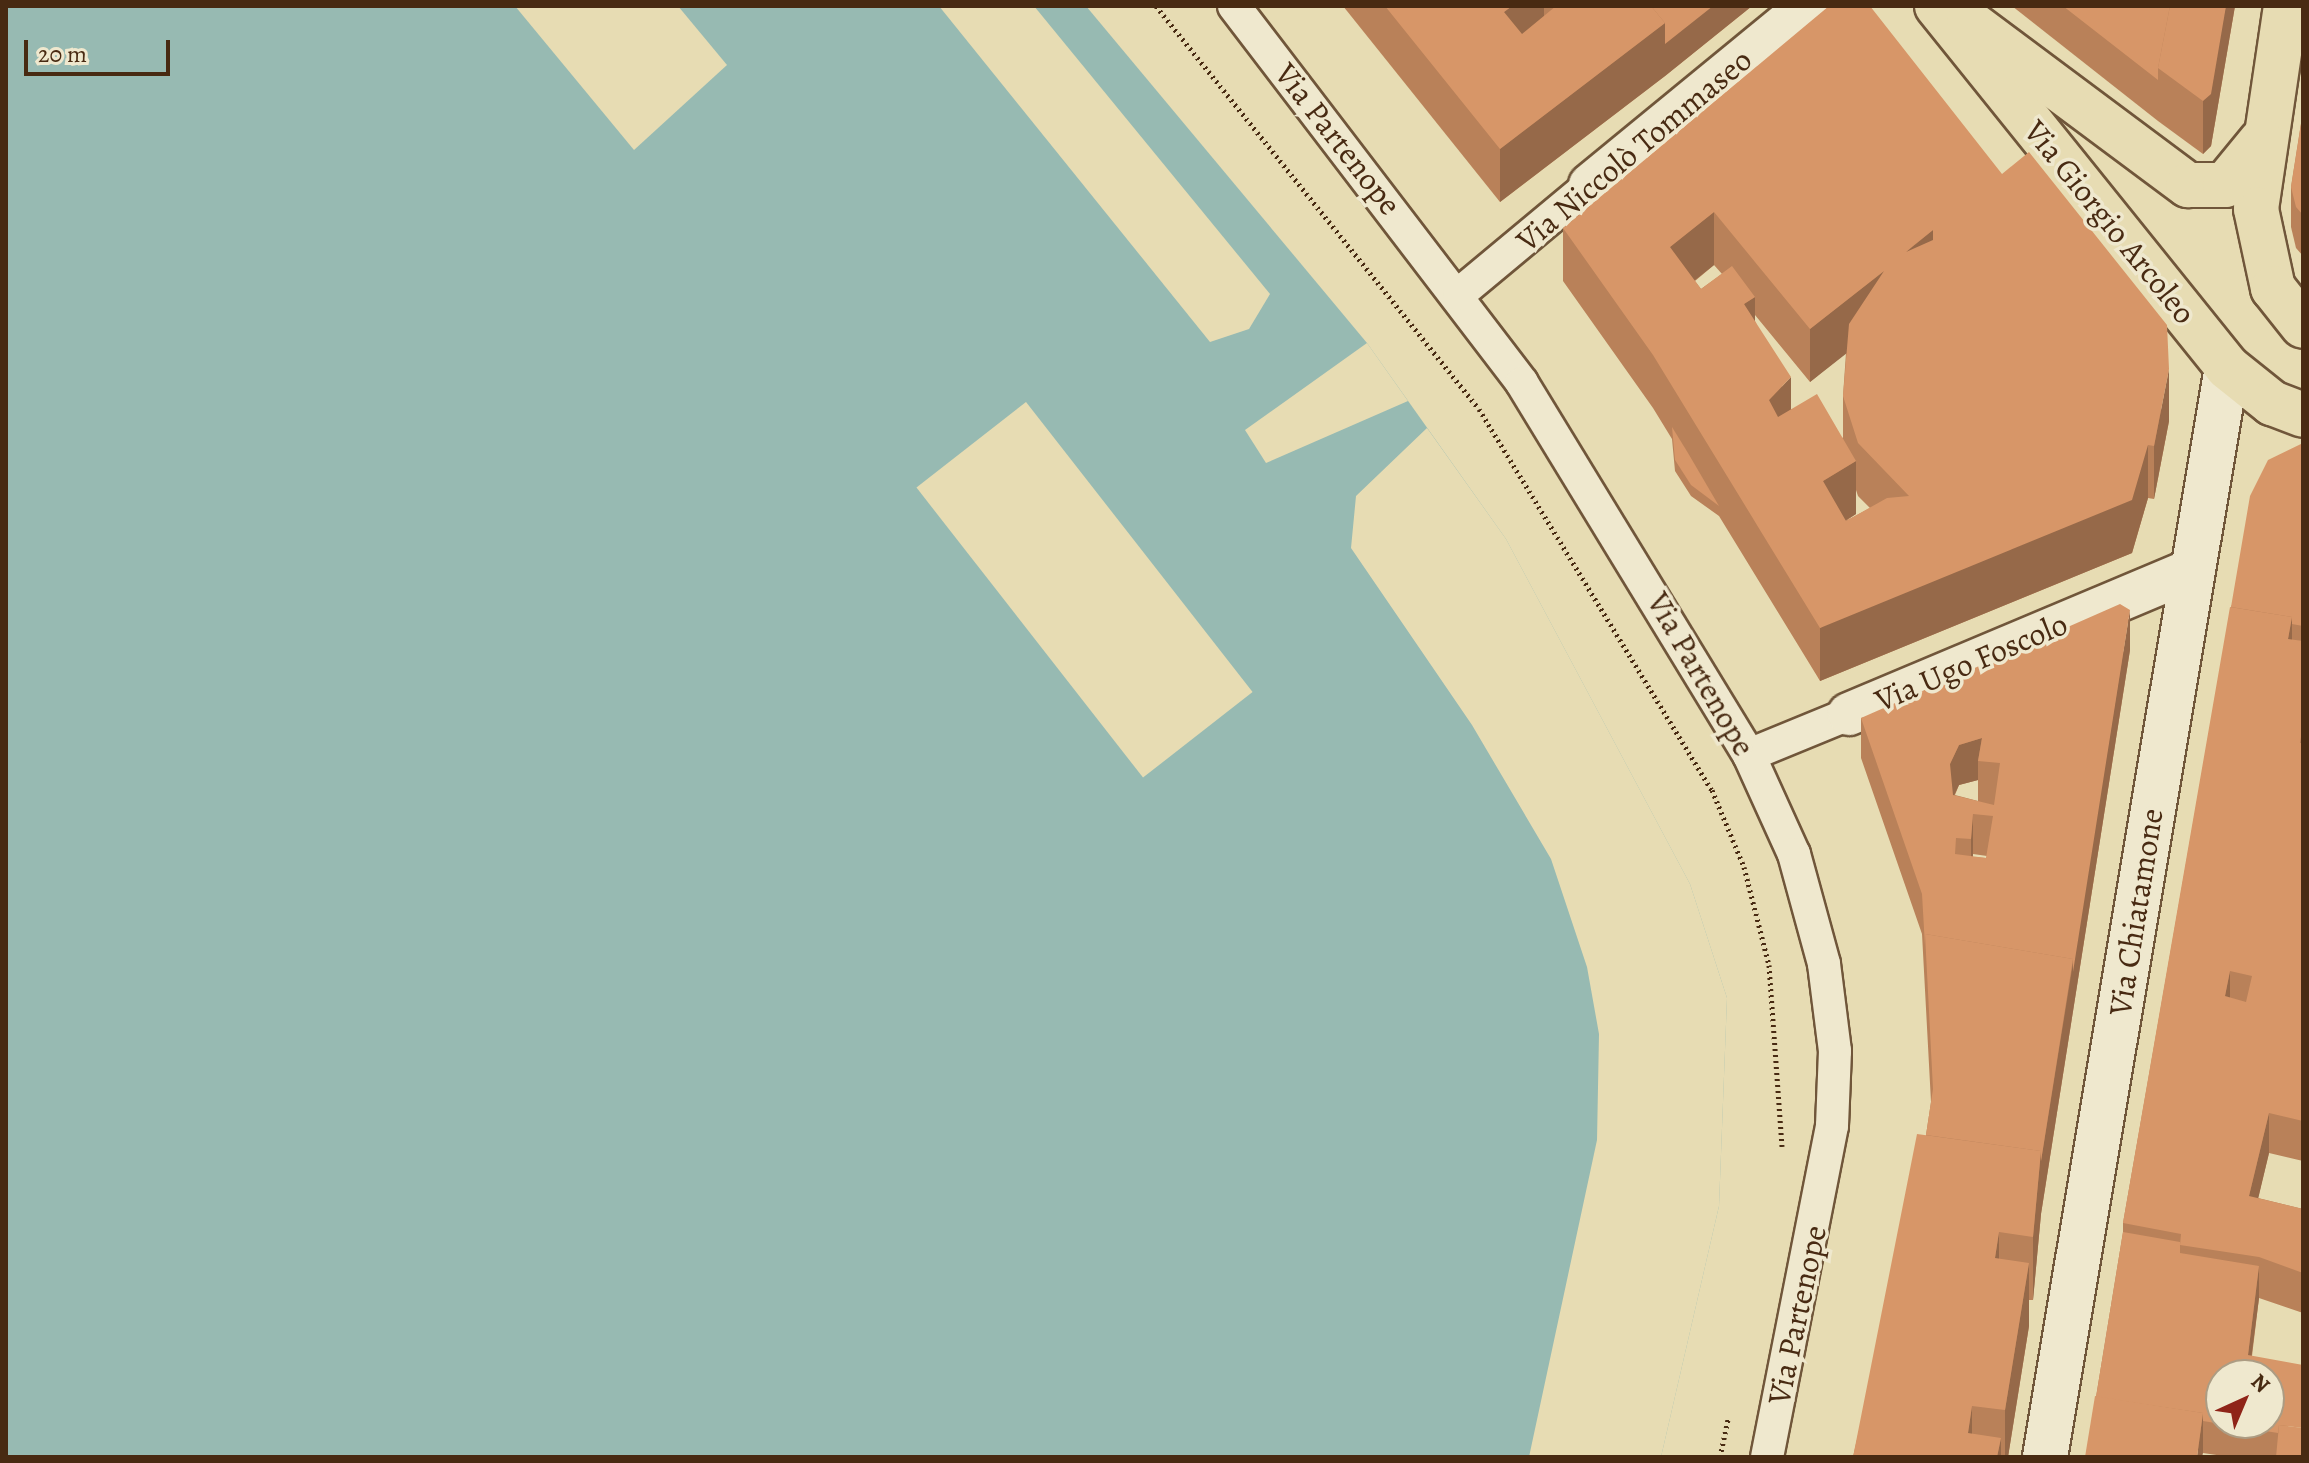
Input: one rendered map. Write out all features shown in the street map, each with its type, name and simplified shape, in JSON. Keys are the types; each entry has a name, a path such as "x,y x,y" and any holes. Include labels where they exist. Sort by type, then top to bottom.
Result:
{"main road":[{"name":"Via Giorgio Arcoleo","path":"1937,6 2227,367 2272,403 2303,415"},
{"name":"Via Giorgio Arcoleo","path":"1948,6 2188,185 2225,185 2261,141"},
{"path":"2286,6 2255,190 2260,247 2273,288 2303,326"}],"street":[{"name":"Via Partenope","path":"1234,6 1459,294 1611,521 1749,755 1807,895 1835,1051 1825,1182 1767,1457"},
{"name":"Via Niccolò Tommaseo","path":"1459,294 1808,6"},
{"name":"Via Chiatamone","path":"2045,1457 2227,367"},
{"name":"Via Ugo Foscolo","path":"1749,755 2194,569"}],"path":[{"path":"1156,6 1469,396 1712,790 1744,867 1769,965 1782,1153"},
{"path":"1720,1457 1730,1412"}],"water":[{"path":"6,6 1086,6 1367,343 1506,539 1690,884 1727,998 1719,1206 1661,1457 6,1457"}],"pier":[{"path":"515,6 678,6 727,65 634,150"},
{"path":"939,6 1034,6 1270,294 1249,329 1210,342"},
{"path":"1367,343 1408,401 1266,463 1245,430"},
{"path":"1026,402 1253,692 1143,778 916,488"},
{"path":"1427,428 1506,539 1690,884 1727,998 1719,1206 1661,1457 1529,1457 1597,1140 1599,1034 1587,967 1551,859 1472,725 1351,548 1356,496"}],"building":[{"path":"1385,6 1512,6 1504,12 1522,34 1556,6 1651,6 1665,23 1500,149"},
{"path":"1651,6 1713,6 1665,44 1665,23"},
{"path":"1829,6 1870,6 2002,174 2029,152 2167,325 2169,369 2154,446 2148,445 2132,500 1820,628 1653,355 1563,228","holes":["1714,212 1810,329 1884,271 1849,324 1843,396 1858,443 1909,496 1887,498 1846,521 1823,481 1856,461 1817,394 1778,417 1769,400 1791,377 1744,304 1755,297 1732,266 1701,289 1670,247","1933,230 1933,240 1906,252 1913,246"]},
{"path":"2063,6 2170,6 2158,80"},
{"path":"2170,6 2226,6 2211,94 2203,101 2158,68"},
{"path":"2303,111 2303,215 2296,207 2291,187"},
{"path":"1672,427 1719,506 1691,485 1675,460"},
{"path":"2303,443 2303,626 2292,624 2292,617 2231,607 2250,496 2268,460"},
{"path":"2120,604 2130,610 2073,972 2073,959 1925,934 1925,946 1922,894 1861,718","holes":["1982,738 1978,761 2000,763 1994,805 1953,795 1950,764 1959,745","1973,814 1993,816 1986,858 1955,854 1956,838 1971,839"]},
{"path":"2230,607 2292,617 2288,639 2303,641 2303,725 2300,743 2303,743 2303,1121 2269,1113 2249,1196 2303,1209 2303,1273 2259,1257 2180,1245 2181,1234 2123,1223","holes":["2230,971 2252,976 2246,1002 2225,996"]},
{"path":"1925,934 2073,959 2041,1161 2041,1151 1926,1135 1933,1089"},
{"path":"1917,1134 2041,1151 2033,1237 1999,1232 1995,1258 2029,1263 2005,1410 1972,1406 1968,1433 2001,1438 1997,1457 1853,1457"},
{"path":"2123,1232 2180,1242 2180,1253 2259,1266 2248,1355 2270,1359 2205,1359 2205,1421 2203,1413 2096,1397"},
{"path":"2285,1362 2303,1365 2303,1428 2285,1426"},
{"path":"2095,1396 2203,1413 2197,1457 2085,1457"},
{"path":"2285,1426 2303,1428 2303,1457 2276,1457 2278,1439 2285,1439"}]}
